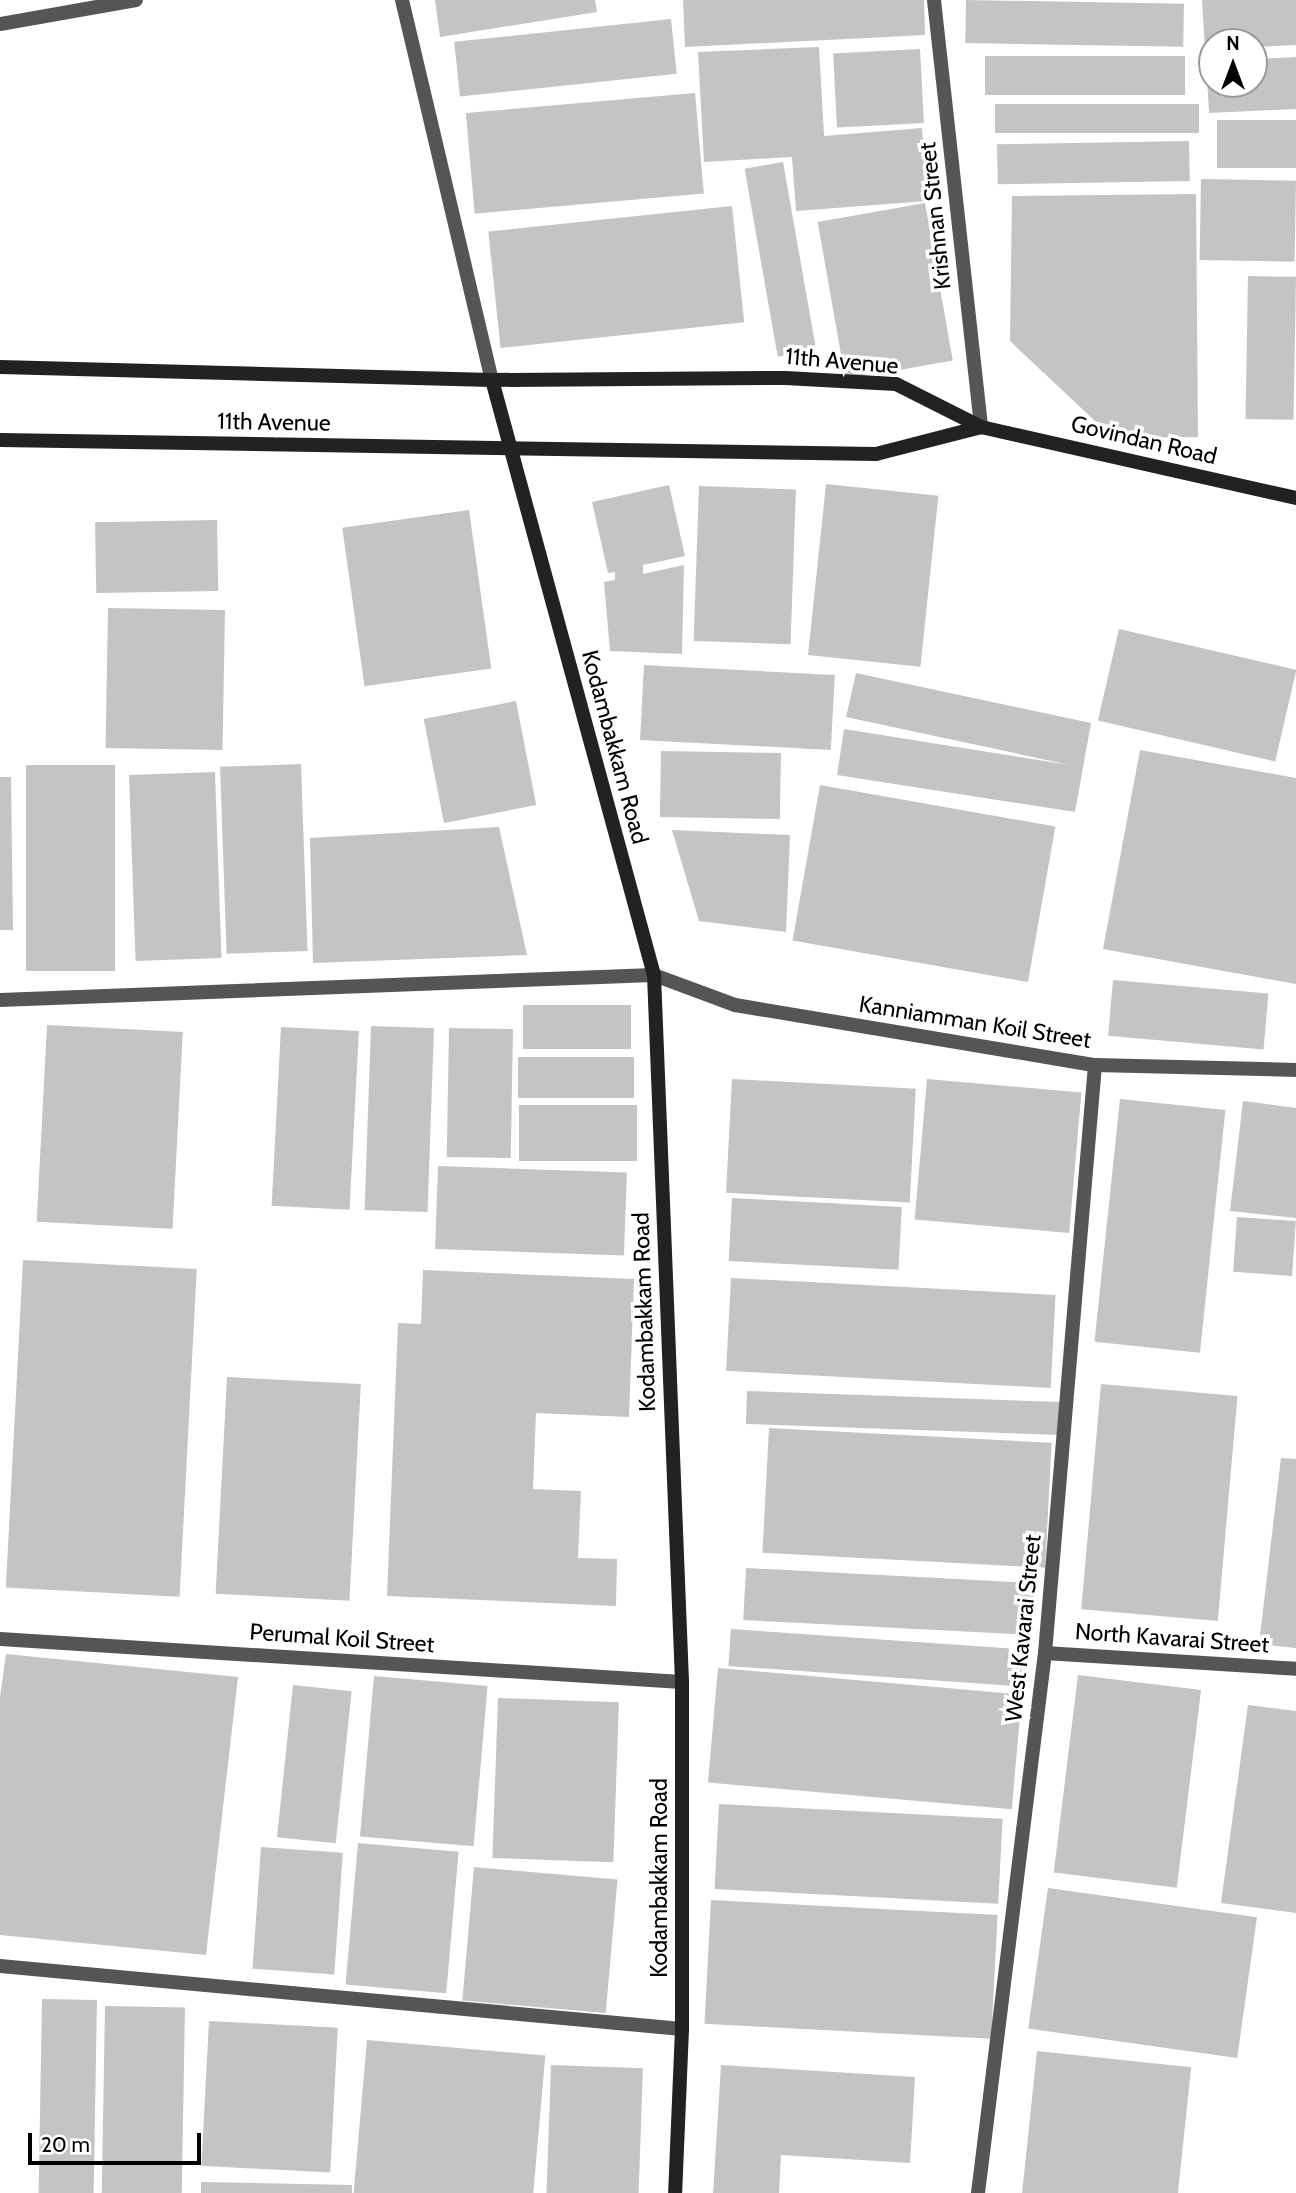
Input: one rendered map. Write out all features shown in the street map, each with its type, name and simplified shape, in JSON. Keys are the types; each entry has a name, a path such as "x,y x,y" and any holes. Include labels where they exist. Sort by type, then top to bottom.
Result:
{"main road":[{"name":"11th Avenue","path":"0,367 492,380 785,378 896,384 981,427"},
{"name":"Kodambakkam Road","path":"492,380 654,975 681,1682 681,2029 675,2193"},
{"name":"11th Avenue","path":"0,440 876,454 981,427"},
{"name":"Govindan Road","path":"981,427 1296,498"}],"street":[{"path":"0,24 136,0"},
{"path":"402,0 492,380"},
{"name":"Krishnan Street","path":"934,0 981,427"},
{"path":"0,1000 654,975"},
{"name":"Kanniamman Koil Street","path":"654,975 735,1005 1095,1065 1296,1070"},
{"name":"West Kavarai Street","path":"978,2193 1045,1653 1095,1065"},
{"name":"Perumal Koil Street","path":"0,1639 681,1682"},
{"name":"North Kavarai Street","path":"1045,1653 1296,1669"},
{"path":"0,1966 681,2029"}],"building":[{"path":"435,0 595,0 597,12 440,37"},
{"path":"683,0 924,0 925,35 685,47"},
{"path":"966,0 1184,4 1183,47 965,43"},
{"path":"1202,0 1296,0 1296,45 1268,46 1268,28 1204,28"},
{"path":"671,19 677,74 460,96 454,42"},
{"path":"819,47 824,136 922,128 927,201 796,211 792,157 704,162 698,52"},
{"path":"920,49 924,123 837,127 833,54"},
{"path":"985,56 1185,56 1185,95 985,95"},
{"path":"1296,57 1296,109 1209,113 1208,98 1268,98 1268,58"},
{"path":"695,93 704,194 475,214 466,113"},
{"path":"995,104 1199,104 1199,133 995,133"},
{"path":"1217,120 1296,120 1296,168 1217,168"},
{"path":"1189,141 1190,181 998,184 997,144"},
{"path":"783,162 816,350 778,357 745,169"},
{"path":"1201,179 1296,181 1295,262 1200,260"},
{"path":"1196,194 1198,437 1113,438 1010,341 1012,196"},
{"path":"925,203 953,361 845,379 818,222"},
{"path":"732,206 744,322 501,348 488,232"},
{"path":"1248,276 1296,277 1293,420 1246,419"},
{"path":"826,484 938,496 920,667 808,655"},
{"path":"669,485 685,556 643,565 643,574 684,565 682,654 610,651 604,582 615,580 615,572 608,573 592,502"},
{"path":"699,486 796,489 791,644 694,641"},
{"path":"469,510 491,668 365,686 342,528"},
{"path":"217,520 218,591 96,593 95,522"},
{"path":"108,608 225,610 223,750 106,748"},
{"path":"1119,629 1296,670 1275,762 1098,721"},
{"path":"644,665 835,675 831,750 640,740"},
{"path":"856,673 1091,723 1075,812 837,775 844,729 1070,765 846,717"},
{"path":"516,701 536,805 444,823 424,719"},
{"path":"1140,750 1296,778 1296,984 1103,949"},
{"path":"661,751 781,753 780,819 660,817"},
{"path":"301,764 308,951 227,954 220,767"},
{"path":"26,765 115,765 115,971 26,971"},
{"path":"215,772 221,958 136,961 129,775"},
{"path":"0,777 11,777 13,930 0,930"},
{"path":"820,785 1055,827 1028,982 793,941"},
{"path":"499,827 527,955 313,963 310,838"},
{"path":"672,830 790,835 786,932 699,921"},
{"path":"1113,980 1268,994 1264,1049 1108,1036"},
{"path":"523,1005 631,1005 631,1049 523,1049"},
{"path":"47,1025 183,1032 173,1229 37,1222"},
{"path":"371,1026 434,1028 428,1212 365,1210"},
{"path":"281,1027 359,1031 350,1210 272,1206"},
{"path":"449,1028 513,1029 511,1158 447,1157"},
{"path":"518,1057 634,1057 634,1098 518,1098"},
{"path":"732,1079 916,1089 910,1202 726,1193"},
{"path":"927,1079 1081,1093 1069,1233 915,1219"},
{"path":"1120,1099 1225,1110 1200,1353 1094,1342"},
{"path":"1243,1101 1296,1108 1296,1218 1230,1211"},
{"path":"519,1105 637,1105 637,1161 519,1161"},
{"path":"438,1166 627,1173 624,1256 435,1249"},
{"path":"732,1198 902,1207 898,1270 729,1261"},
{"path":"1237,1217 1296,1221 1292,1276 1233,1272"},
{"path":"23,1260 197,1269 180,1597 6,1588"},
{"path":"423,1270 634,1279 629,1417 536,1413 533,1489 581,1491 578,1558 617,1559 616,1606 387,1596 398,1323 421,1324"},
{"path":"731,1278 1056,1295 1051,1388 726,1371"},
{"path":"227,1377 361,1384 349,1601 216,1594"},
{"path":"1101,1384 1237,1396 1218,1621 1081,1609"},
{"path":"747,1391 1062,1402 1061,1435 746,1424"},
{"path":"769,1428 1052,1443 1045,1568 762,1553"},
{"path":"1281,1458 1296,1459 1296,1648 1259,1644"},
{"path":"746,1568 1035,1583 1032,1635 743,1620"},
{"path":"731,1629 1026,1650 1024,1687 728,1666"},
{"path":"6,1654 238,1677 206,1955 0,1935 0,1697"},
{"path":"718,1668 1022,1695 1012,1809 708,1783"},
{"path":"1078,1675 1201,1690 1177,1888 1054,1873"},
{"path":"374,1676 488,1686 474,1846 360,1836"},
{"path":"293,1685 352,1691 336,1843 277,1837"},
{"path":"498,1698 619,1702 613,1862 492,1858"},
{"path":"1248,1705 1296,1711 1296,1913 1221,1903"},
{"path":"719,1804 1003,1819 998,1904 715,1889"},
{"path":"358,1843 459,1852 446,1993 346,1984"},
{"path":"261,1847 343,1853 334,1974 252,1969"},
{"path":"474,1867 617,1880 606,2013 462,2000"},
{"path":"1048,1888 1257,1917 1237,2058 1028,2029"},
{"path":"711,1900 998,1915 991,2039 705,2024"},
{"path":"42,1999 97,2000 94,2193 39,2193"},
{"path":"105,2006 185,2007 182,2193 102,2193"},
{"path":"209,2021 338,2028 330,2173 201,2166"},
{"path":"367,2040 545,2056 533,2193 354,2193"},
{"path":"1037,2051 1191,2067 1178,2193 1022,2193"},
{"path":"551,2065 643,2068 639,2193 547,2193"},
{"path":"721,2065 915,2077 910,2163 781,2155 779,2193 713,2193"},
{"path":"201,2182 352,2185 352,2193 201,2193"}]}
